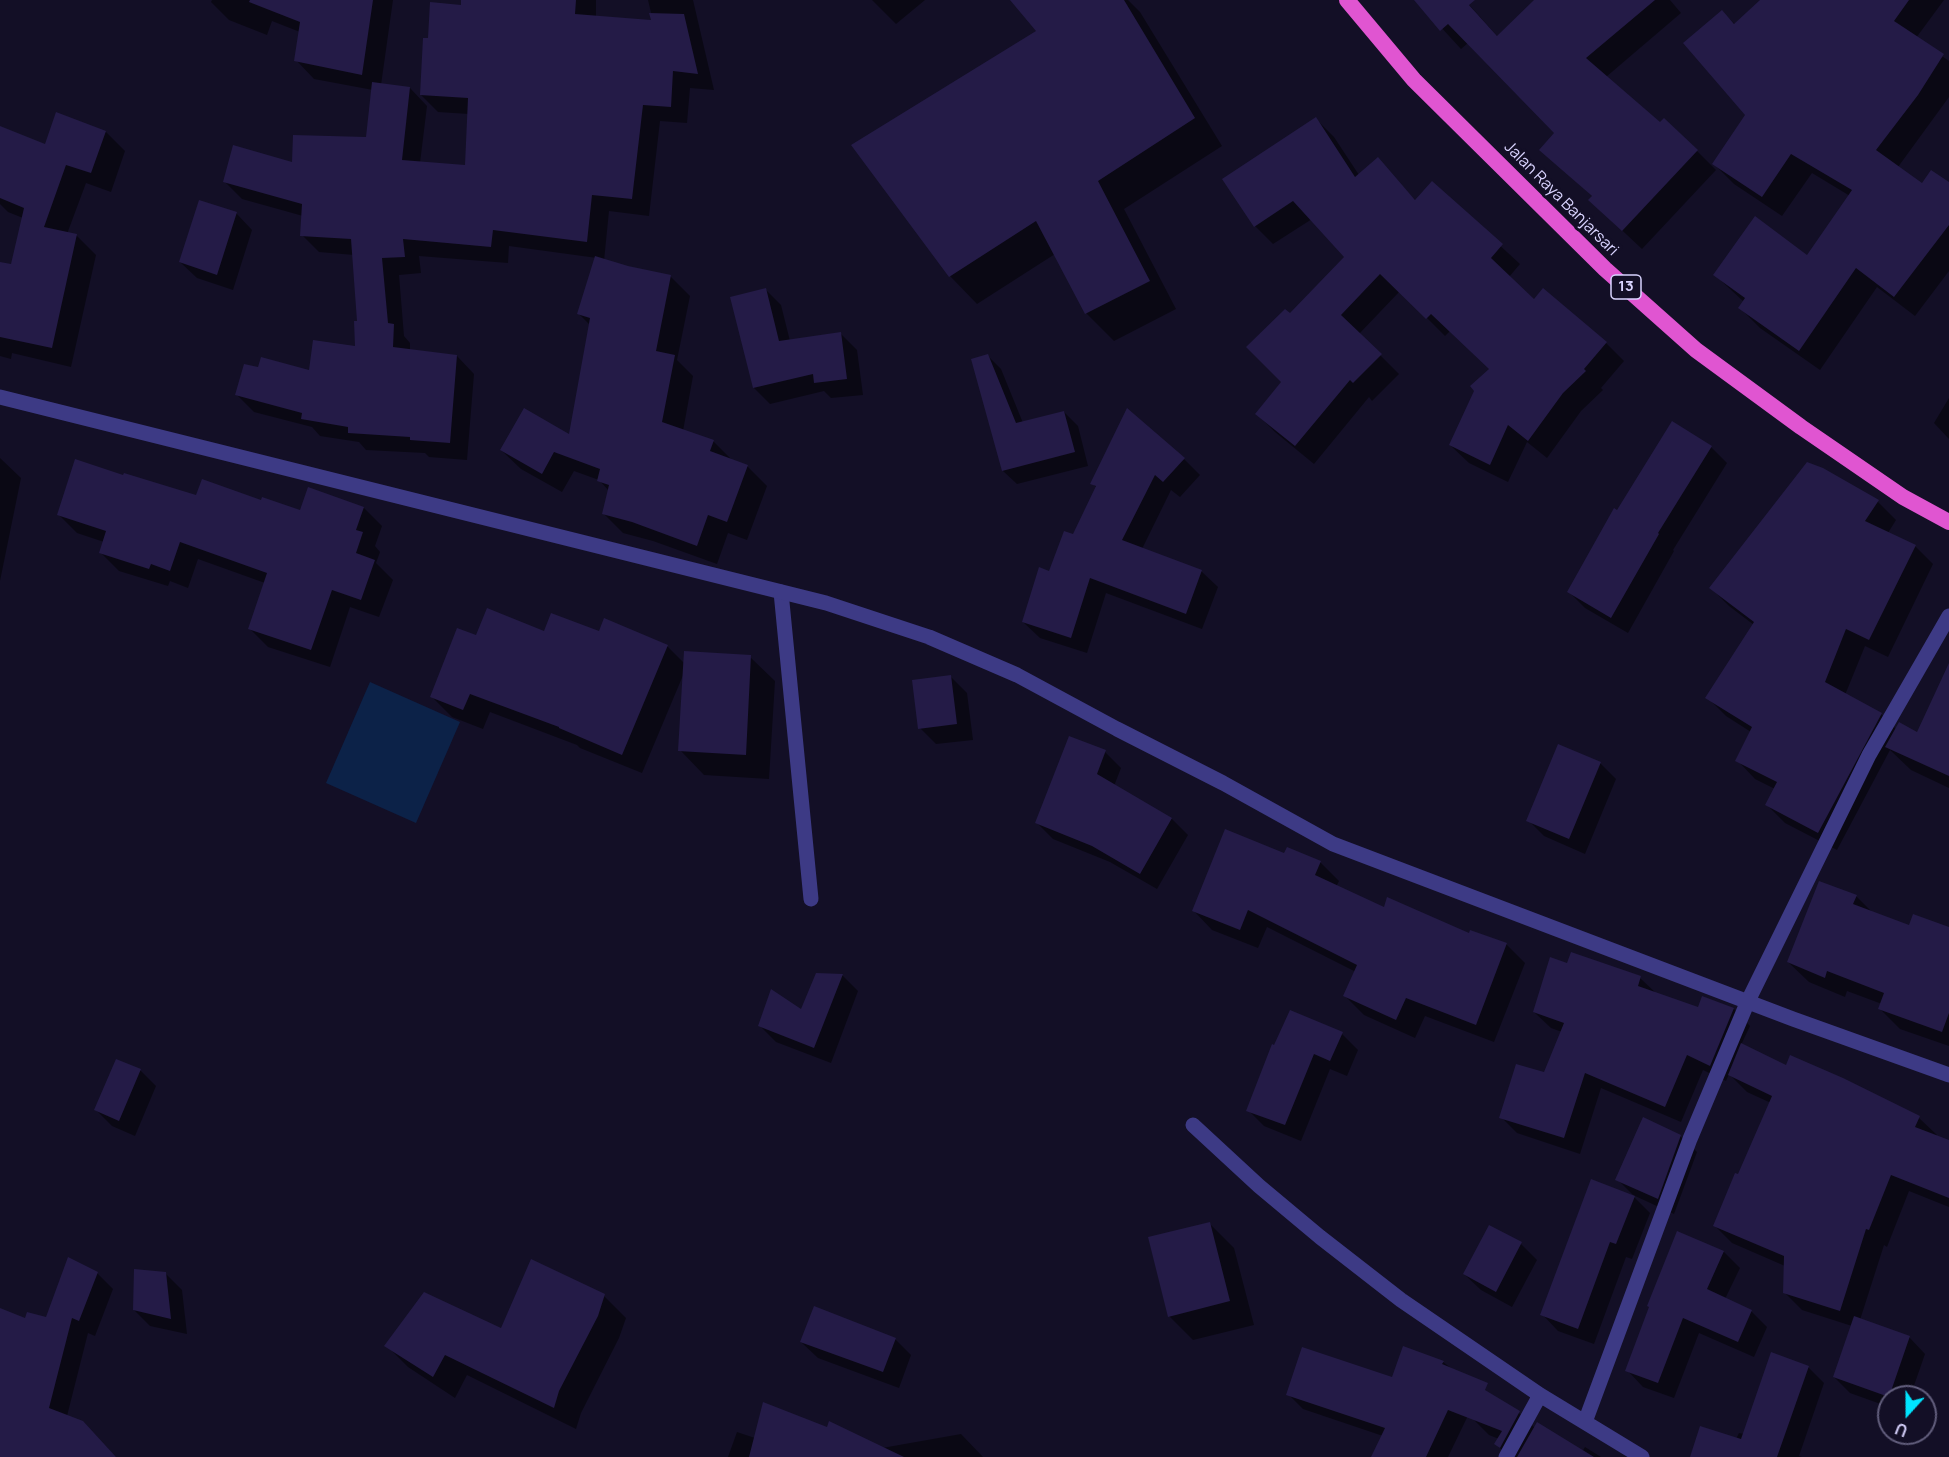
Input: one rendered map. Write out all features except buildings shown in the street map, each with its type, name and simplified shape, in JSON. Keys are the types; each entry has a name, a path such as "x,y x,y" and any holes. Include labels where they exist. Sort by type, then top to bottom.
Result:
{"highway":[{"name":"Jalan Raya Banjarsari","path":"1347,0 1414,80 1605,269 1696,350 1801,427 1903,497 1949,522"}],"street":[{"path":"0,397 826,603 929,637 1017,675 1223,783 1333,844 1949,1075"},
{"path":"781,592 811,899"},
{"path":"1584,1422 1690,1139 1748,1001 1869,755 1949,616"},
{"path":"1193,1125 1258,1186 1383,1286 1540,1395 1642,1457"},
{"path":"1506,1457 1540,1395"}],"water":[{"path":"370,682 460,722 416,823 326,783"}]}
